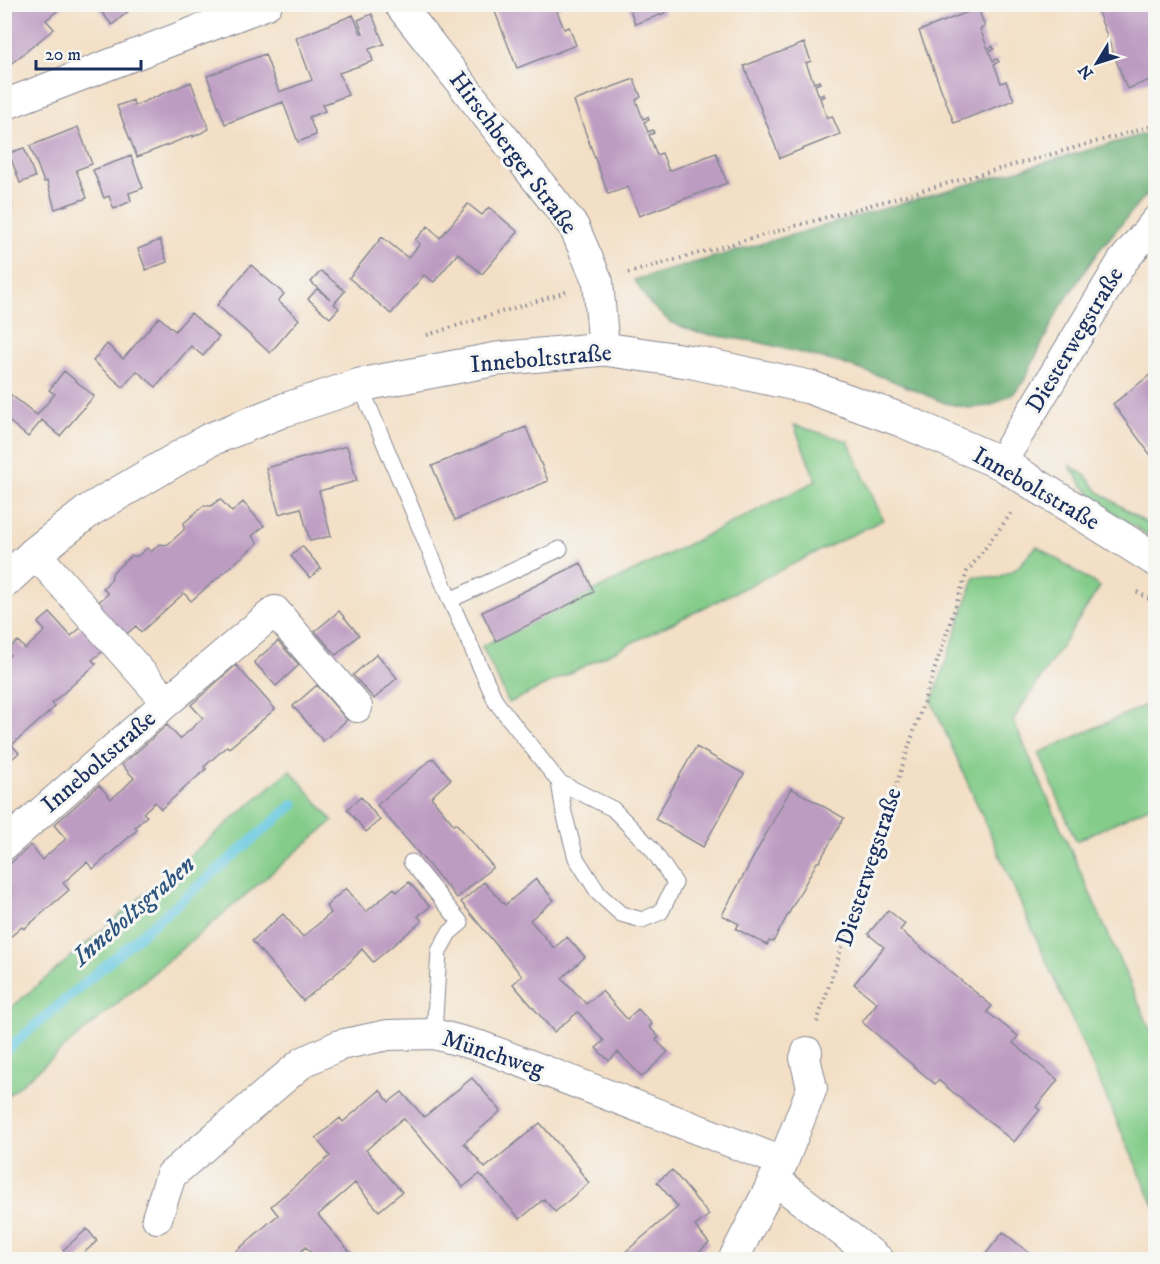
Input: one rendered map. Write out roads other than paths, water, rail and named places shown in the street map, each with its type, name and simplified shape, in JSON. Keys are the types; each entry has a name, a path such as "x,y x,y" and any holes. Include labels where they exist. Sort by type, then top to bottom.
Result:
{"street":[{"path":"4,105 267,4"},
{"name":"Hirschberger Straße","path":"399,4 574,227 598,282 604,349"},
{"name":"Diesterwegstraße","path":"1001,463 1122,262 1155,221"},
{"name":"Inneboltstraße","path":"4,582 35,553 90,510 209,440 284,410 360,385 497,359 604,349 693,362 809,387 902,420 1001,463 1155,560"},
{"name":"Inneboltstraße","path":"35,553 167,702"},
{"name":"Inneboltstraße","path":"4,845 274,611 357,706"},
{"name":"Münchweg","path":"157,1218 171,1175 303,1062 340,1045 388,1035 434,1034 480,1046 779,1171 879,1260"},
{"path":"733,1260 779,1171 812,1088 805,1058 807,1052"}],"lane":[{"path":"360,385 450,600 496,702 559,782 613,809 652,849 675,883 661,912 642,920 621,914 599,894 576,858 564,813 559,782"},
{"path":"450,600 560,549"},
{"path":"411,862 461,923 449,933 439,951 434,1034"}],"waterway":[{"name":"Inneboltsgraben","path":"4,1052 294,804"}]}
